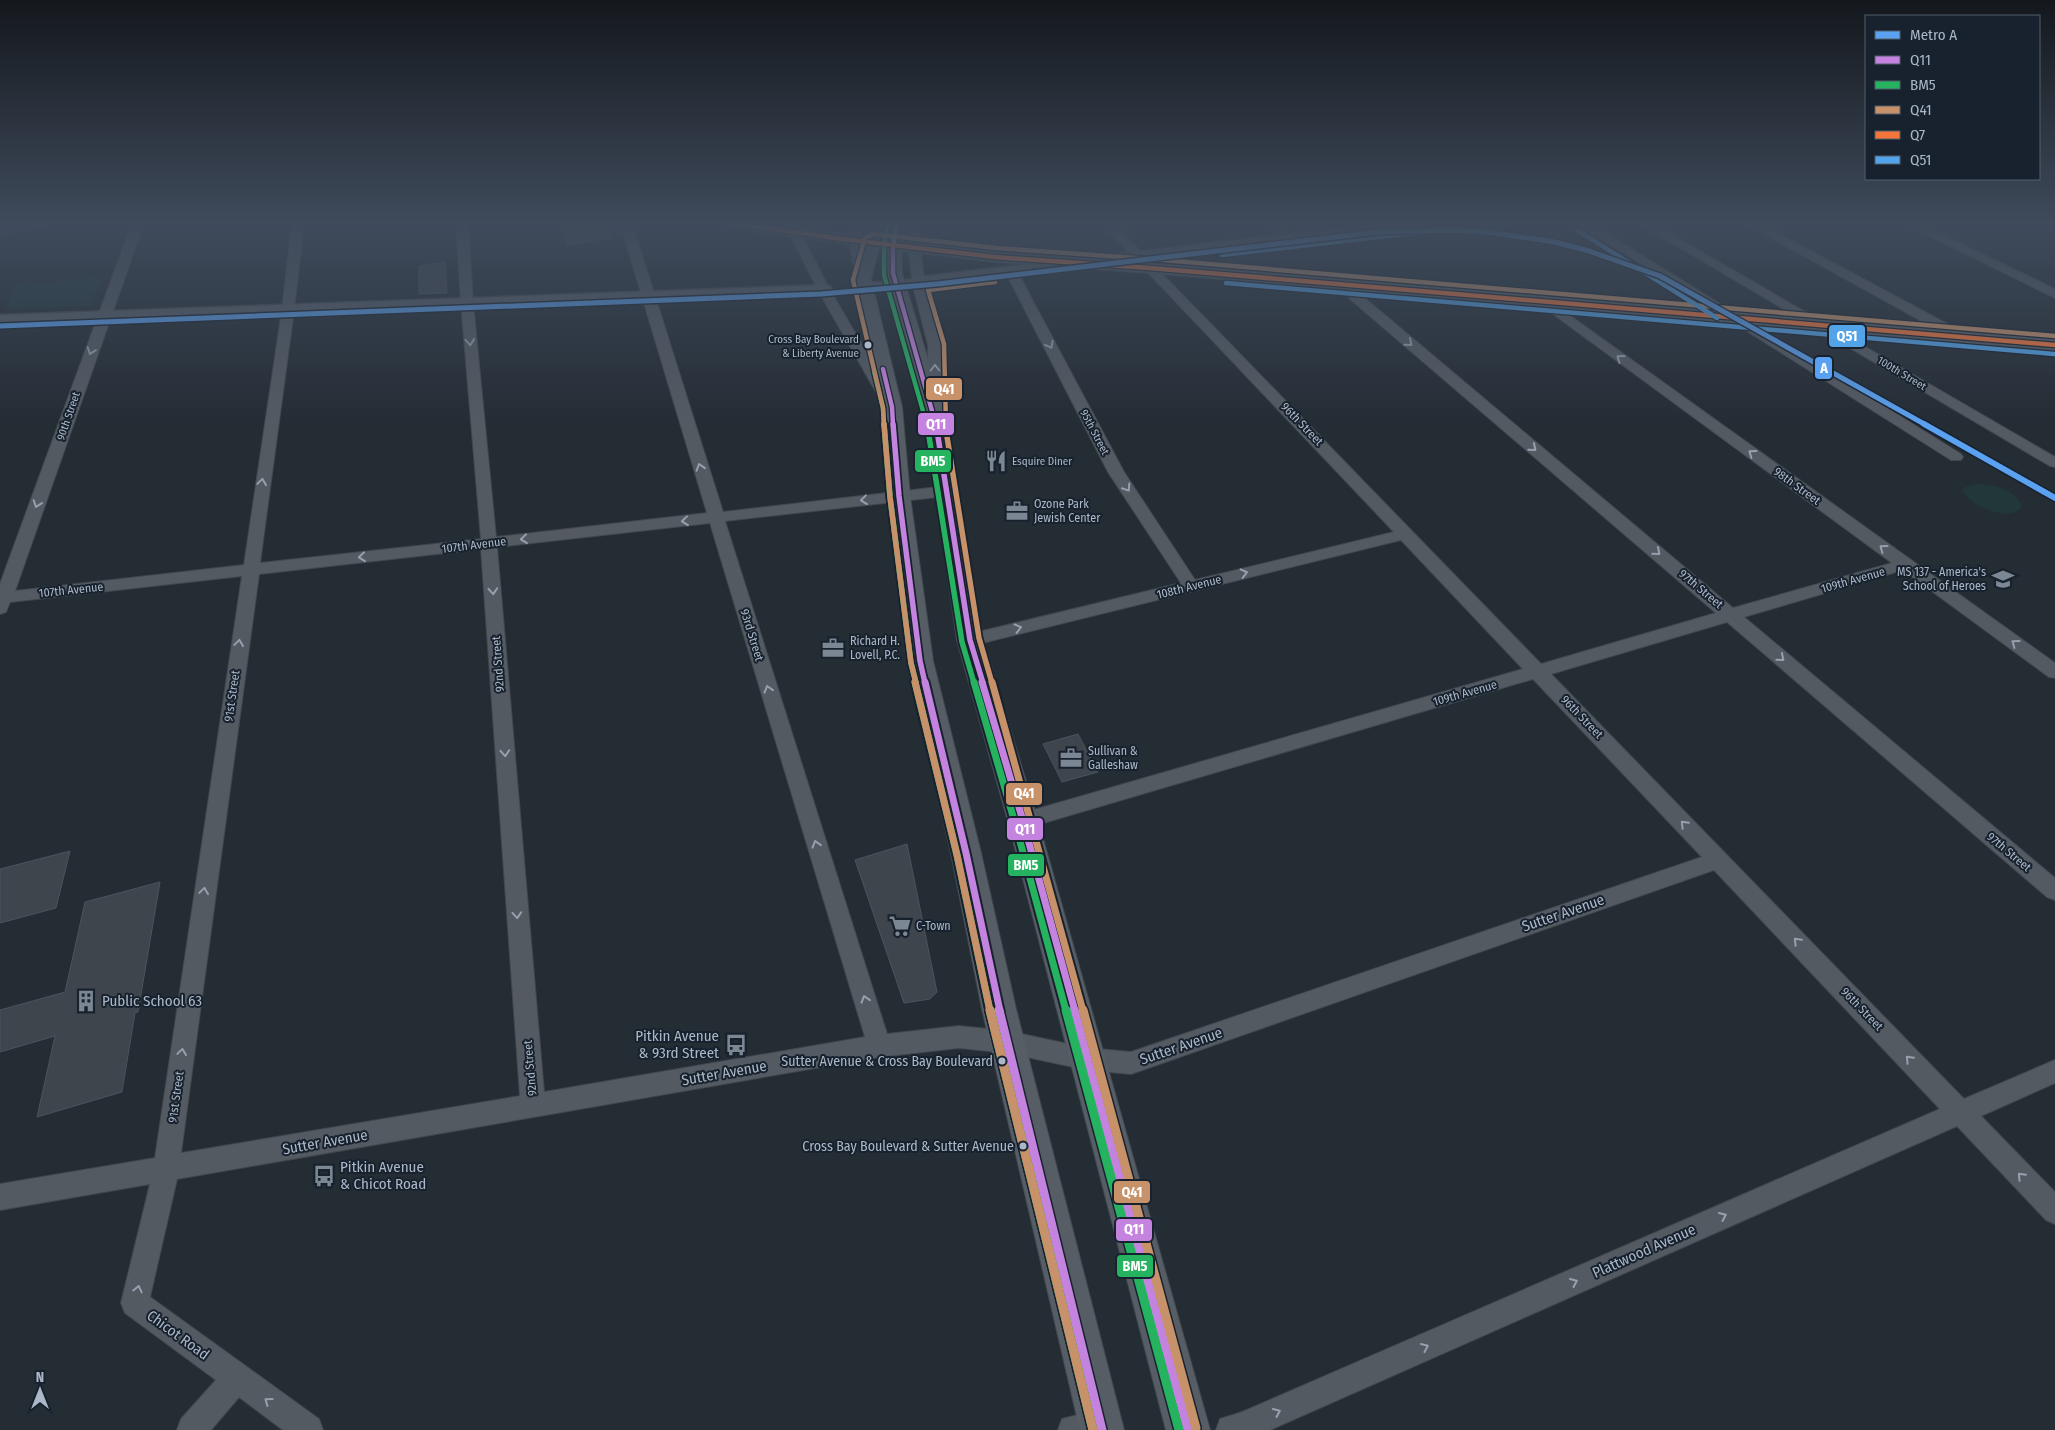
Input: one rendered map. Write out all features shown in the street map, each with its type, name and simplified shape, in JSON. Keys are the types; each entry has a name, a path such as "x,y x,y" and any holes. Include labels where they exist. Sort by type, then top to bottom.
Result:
{"main road":[{"path":"864,290 892,407 899,496 920,661 962,836 998,1009 1008,1042 1092,1428"},
{"path":"897,290 935,416 970,640 1023,821 1188,1430"},
{"path":"1410,290 2055,345"}],"street":[{"name":"90th Street","path":"1,602 113,290"},
{"name":"91st Street","path":"166,1169 249,570 290,290"},
{"name":"92nd Street","path":"466,290 489,543 533,1106"},
{"name":"93rd Street","path":"646,290 879,1046"},
{"path":"0,320 824,290 892,407"},
{"path":"919,290 935,345 935,416"},
{"name":"95th Street","path":"1021,290 1116,472 1191,586"},
{"name":"96th Street","path":"1172,290 2055,1212"},
{"name":"97th Street","path":"1352,290 1354,296 2055,891"},
{"path":"1688,290 1956,457"},
{"name":"100th Street","path":"1760,290 2055,463"},
{"path":"1875,290 1961,336"},
{"name":"98th Street","path":"1540,300 2055,672"},
{"name":"107th Avenue","path":"1,602 249,570 947,492"},
{"name":"108th Avenue","path":"970,640 1407,534"},
{"name":"109th Avenue","path":"1023,821 1906,564"},
{"name":"Sutter Avenue","path":"0,1197 879,1046 959,1037 1008,1042 1087,1059 1131,1063 1718,860"},
{"name":"Plattwood Avenue","path":"1231,1430 1252,1423 2055,1071"},
{"name":"Chicot Road","path":"166,1169 135,1303 308,1430"},
{"path":"192,1430 237,1378"}],"green space":[{"path":"14,290 97,290 91,306 5,309"},
{"path":"1977,484 1990,485 2010,492 2020,501 2022,507 2016,512 2008,514 1991,511 1982,507 1967,497 1963,491 1965,487"}],"building":[{"path":"419,290 447,290 447,293 419,294"},
{"name":"Sullivan & Galleshaw","path":"1078,734 1098,772 1062,782 1043,744"},
{"name":"C-Town","path":"907,844 937,992 930,999 904,1003 855,860"},
{"path":"70,851 56,908 0,923 0,869"},
{"name":"Public School 63","path":"160,882 122,1092 37,1117 55,1036 0,1052 0,1010 65,992 85,902"}],"metro line":[{"name":"A","path":"0,326 821,294 870,290"},
{"name":"A","path":"1684,290 2055,498"}],"transit line":[{"name":"Q41","path":"855,290 883,408 890,497 911,663 957,855 990,1011 1093,1430"},
{"name":"BM5","path":"888,290 926,418 962,642 1015,823 1179,1430"},
{"name":"Q11","path":"898,290 935,416 970,640 1023,821 1188,1430"},
{"name":"Q41","path":"930,290 928,290 944,344 944,415 979,638 1031,819 1196,1428"},
{"name":"Q51","path":"1305,290 2054,354"},
{"name":"Q7","path":"1405,290 2055,345"},
{"name":"Q41","path":"1512,290 2055,336"},
{"name":"Q51","path":"1672,290 1717,318"},
{"name":"Q11","path":"883,369 892,407 899,496 920,661 966,853 999,1009 1102,1430"},
{"name":"BM5","path":"874,371 883,408 890,497 911,663 957,855 990,1011 1093,1430"}],"place":[{"name":"Cross Bay Boulevard & Liberty Avenue","path":"868,345"},
{"name":"Esquire Diner","path":"996,461"},
{"name":"Ozone Park Jewish Center","path":"1017,511"},
{"name":"MS 137 - America's School of Heroes","path":"2003,579"},
{"name":"Richard H. Lovell, P.C.","path":"833,648"},
{"name":"Sullivan & Galleshaw","path":"1071,758"},
{"name":"C-Town","path":"900,926"},
{"name":"Public School 63","path":"86,1001"},
{"name":"Pitkin Avenue & 93rd Street","path":"736,1045"},
{"name":"Sutter Avenue & Cross Bay Boulevard","path":"1002,1061"},
{"name":"Cross Bay Boulevard & Sutter Avenue","path":"1023,1146"},
{"name":"Pitkin Avenue & Chicot Road","path":"324,1176"}]}
